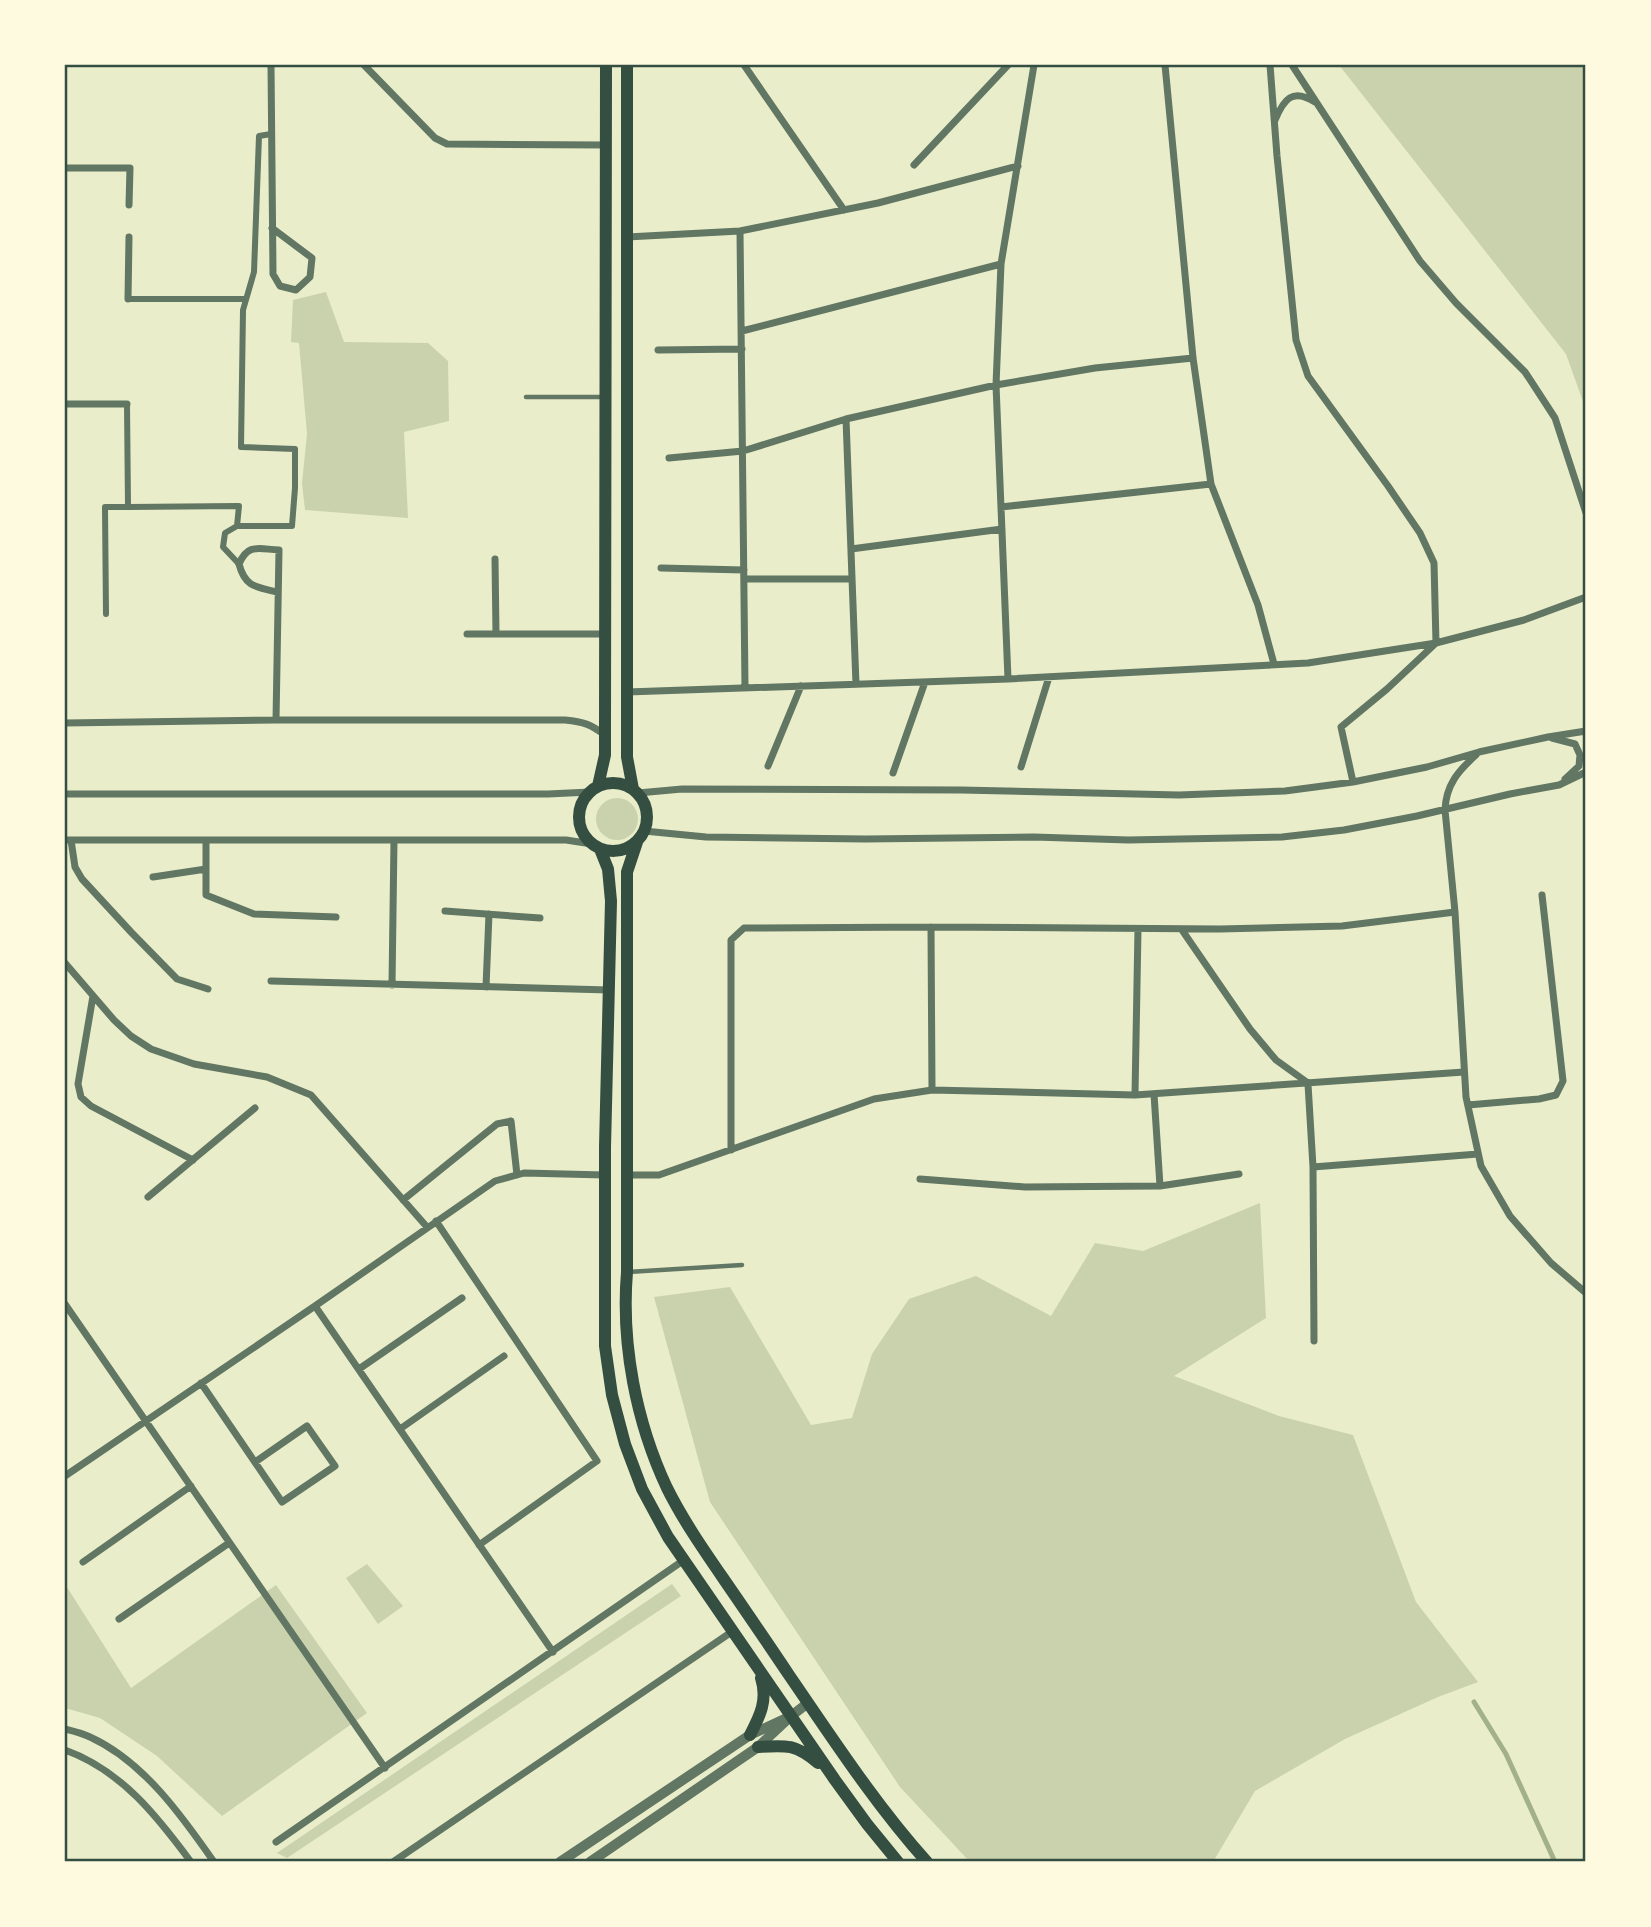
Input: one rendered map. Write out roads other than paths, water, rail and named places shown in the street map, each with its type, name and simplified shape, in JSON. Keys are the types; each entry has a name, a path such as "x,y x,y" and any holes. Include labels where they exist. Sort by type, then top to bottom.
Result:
{"main road":[{"path":"594,789 605,755 606,65"},
{"path":"627,65 627,757 636,791 647,810 647,821 627,872 627,1272 624,1302 636,1397 654,1459 684,1519 878,1803 927,1862"},
{"path":"636,791 622,783 610,782 594,789 583,801 579,812 584,835 596,846 608,869 611,901 605,1175 605,1346 612,1395 625,1444 642,1489 668,1537 829,1772 898,1862"},
{"path":"596,846 613,851 626,849 641,837"},
{"path":"750,1735 762,1711 764,1698 758,1668"},
{"path":"758,1747 789,1746 804,1751 829,1772"}],"street":[{"path":"271,65 271,134 272,228 273,274 280,286 296,290 310,277 312,258 272,228"},
{"path":"364,65 435,138 447,144 605,145"},
{"path":"744,65 844,210"},
{"path":"914,165 1008,65"},
{"path":"1008,679 996,385 1002,264 1034,65"},
{"path":"1165,65 1193,358 1212,484 1258,605 1274,664"},
{"path":"1270,65 1296,340 1308,376 1420,533 1434,563 1436,643 1341,727 1353,782"},
{"path":"1293,65 1420,261 1456,303 1525,372 1555,418 1586,513"},
{"path":"1275,121 1282,104 1292,97 1305,97 1318,105"},
{"path":"271,134 258,136 254,272 243,310 241,447 295,449 292,526 237,526 225,533 223,547 239,564 247,582 277,592"},
{"path":"627,237 740,231 878,203 1017,166"},
{"path":"65,168 130,168 129,205"},
{"path":"740,231 745,688"},
{"path":"129,237 128,299 246,299"},
{"path":"742,331 1002,264"},
{"path":"658,350 742,349"},
{"path":"669,458 743,451 846,419 996,385 1095,368 1193,358"},
{"path":"65,404 127,404 128,507"},
{"path":"846,419 856,684"},
{"path":"1001,507 1212,484"},
{"path":"106,614 105,507 239,506 237,526"},
{"path":"851,549 1002,529"},
{"path":"239,564 244,554 253,548 279,550 276,720"},
{"path":"495,559 496,634"},
{"path":"661,568 744,570"},
{"path":"744,579 852,579"},
{"path":"627,692 1008,679 1308,663 1436,643 1524,620 1586,597"},
{"path":"467,634 605,634"},
{"path":"1021,767 1049,677"},
{"path":"893,773 925,682"},
{"path":"768,766 800,686"},
{"path":"65,723 565,720 590,724 605,735"},
{"path":"636,791 961,790 1180,794 1285,791 1353,782 1548,737 1586,732"},
{"path":"1548,737 1575,744 1580,755 1579,765 1559,785"},
{"path":"1479,752 1460,769 1450,785 1445,810 1468,1105 1481,1166 1510,1216 1551,1263 1586,1293"},
{"path":"641,837 1128,840 1269,837 1344,830 1445,810 1559,785 1586,772"},
{"path":"65,794 548,794 594,789"},
{"path":"208,989 177,979 131,933 82,879 75,867 68,840 566,839 596,846"},
{"path":"206,840 206,895 254,914 337,917"},
{"path":"392,985 394,840"},
{"path":"153,877 206,869"},
{"path":"1468,1105 1556,1095 1563,1081 1542,895"},
{"path":"445,911 540,918"},
{"path":"731,1150 731,940 744,928 1182,930 1342,926 1455,912"},
{"path":"486,987 489,914"},
{"path":"931,927 932,1090"},
{"path":"1135,1095 1138,929"},
{"path":"1182,930 1276,1060 1308,1084 1313,1167 1314,1341"},
{"path":"65,963 114,1020 131,1036 151,1049 194,1064 267,1077 311,1095 427,1227"},
{"path":"271,981 610,990"},
{"path":"93,996 78,1084 81,1097 91,1106 193,1160"},
{"path":"627,1175 659,1175 874,1099 932,1090 1135,1095 1464,1072"},
{"path":"1154,1094 1160,1186"},
{"path":"148,1197 255,1108"},
{"path":"403,1200 497,1124 511,1121 517,1175"},
{"path":"1313,1167 1478,1154"},
{"path":"65,1476 495,1181 524,1173 605,1175"},
{"path":"920,1179 1025,1187 1160,1186 1240,1174"},
{"path":"436,1221 597,1461 479,1545"},
{"path":"359,1370 461,1298"},
{"path":"65,1304 385,1768"},
{"path":"315,1306 553,1652"},
{"path":"400,1429 504,1356"},
{"path":"201,1383 282,1502 335,1466 307,1426 255,1462"},
{"path":"83,1562 191,1486"},
{"path":"119,1619 229,1543"},
{"path":"276,1843 684,1560"},
{"path":"393,1862 733,1631"},
{"path":"590,1862 758,1747 808,1703"},
{"path":"560,1862 750,1735 791,1716"},
{"path":"65,1728 91,1737 133,1763 180,1813 214,1862"},
{"path":"65,1750 117,1778 156,1817 191,1862"}],"lane":[{"path":"526,397 605,397"},
{"path":"627,1272 742,1265"}],"waterway":[{"path":"1474,1702 1506,1754 1555,1862"}]}
